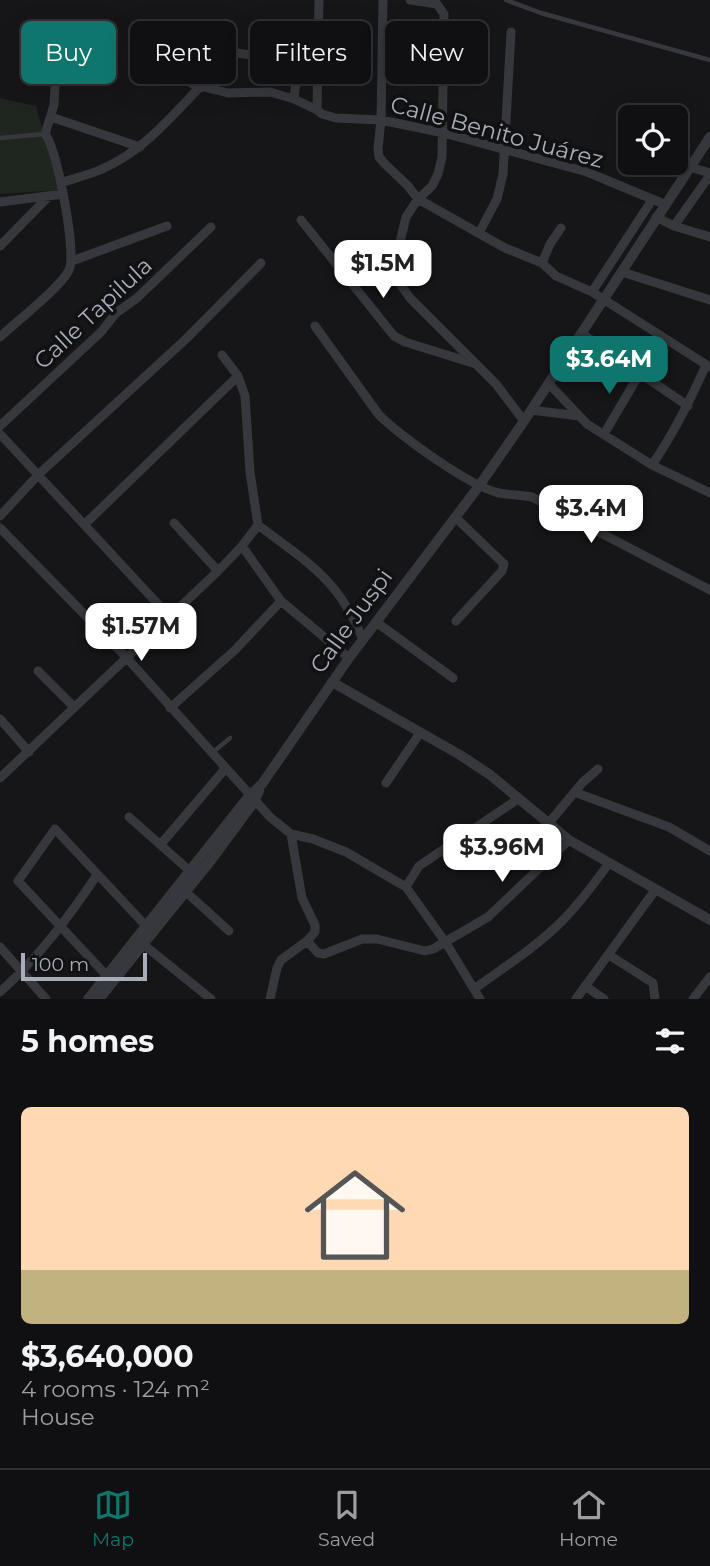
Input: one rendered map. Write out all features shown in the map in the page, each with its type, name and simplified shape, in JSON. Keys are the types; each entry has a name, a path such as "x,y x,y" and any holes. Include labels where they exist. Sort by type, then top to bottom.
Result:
{"street":[{"path":"317,110 319,0"},
{"path":"383,0 378,149 379,157 384,163 418,199 505,248 542,263 556,276 592,292 708,366 688,406 652,465"},
{"path":"410,0 437,4 444,14 444,133 438,174 432,186 418,199 406,217 395,272 410,298 477,365 524,421"},
{"path":"479,233 497,199 503,174 511,32"},
{"path":"61,183 102,169 140,146 198,88 155,60 150,54 151,48 156,44 189,46 298,62 295,99"},
{"path":"0,337 63,278 72,261 61,183 52,146 45,134 51,117 55,84"},
{"name":"Calle Benito Juárez","path":"198,88 228,93 270,92 295,99 322,114 336,118 381,120 444,133 587,172 664,204"},
{"path":"51,117 140,146"},
{"name":"Calle Juspi","path":"99,999 186,892 349,658 479,486 710,137"},
{"path":"674,226 710,174 690,167"},
{"path":"0,202 63,194"},
{"path":"0,246 49,196"},
{"path":"592,292 652,200"},
{"path":"656,218 710,237"},
{"path":"300,220 394,336 416,346 477,365"},
{"path":"72,261 167,226"},
{"name":"Calle Tapilula","path":"0,426 211,227"},
{"path":"542,263 561,228"},
{"path":"0,516 39,474 152,372 261,263"},
{"path":"622,272 710,300"},
{"path":"316,326 379,415 479,486 501,494 532,497 710,590"},
{"path":"581,333 688,406"},
{"path":"222,355 238,376 245,396 250,472 258,525 325,577 349,607 363,639"},
{"path":"604,434 640,373"},
{"path":"85,524 238,376"},
{"path":"549,384 579,416 604,434 652,465 710,493"},
{"path":"531,410 579,416"},
{"path":"0,434 169,616"},
{"path":"455,517 504,564 502,571 456,621"},
{"path":"174,523 218,571"},
{"path":"0,778 218,571 258,525"},
{"path":"0,528 126,657 252,799 292,834 346,852 406,887 446,943 480,999"},
{"path":"242,546 281,601 349,658"},
{"path":"170,708 235,650 281,601"},
{"path":"376,622 453,678"},
{"path":"38,670 74,707"},
{"path":"332,682 489,774 569,840 710,920"},
{"path":"0,719 29,752"},
{"path":"386,783 420,733"},
{"path":"160,844 225,769"},
{"path":"548,824 574,792 598,769"},
{"path":"574,792 669,827 710,851"},
{"name":"Calle Juspi","path":"88,999 252,799"},
{"path":"406,887 419,866 518,799"},
{"path":"129,817 191,872"},
{"path":"107,976 18,881 55,829 147,927"},
{"path":"270,999 281,960 315,932 315,925 302,898 292,834"},
{"path":"307,941 318,953 324,954 362,939 377,939 425,951 446,943 488,917 569,840"},
{"path":"474,989 527,951 560,923 585,896 609,863"},
{"path":"0,992 61,929 97,875"},
{"path":"576,999 656,889"},
{"path":"186,892 229,931"},
{"path":"144,945 211,999"},
{"path":"0,947 47,999"},
{"path":"609,955 653,984 655,999"},
{"path":"693,999 710,977"},
{"path":"585,986 604,999"},
{"path":"702,987 710,994"}],"lane":[{"path":"506,0 541,13 710,60"},
{"path":"0,138 45,134"},
{"path":"212,753 230,738"}],"shaded area":[{"path":"0,98 36,106 59,190 0,194"}]}
